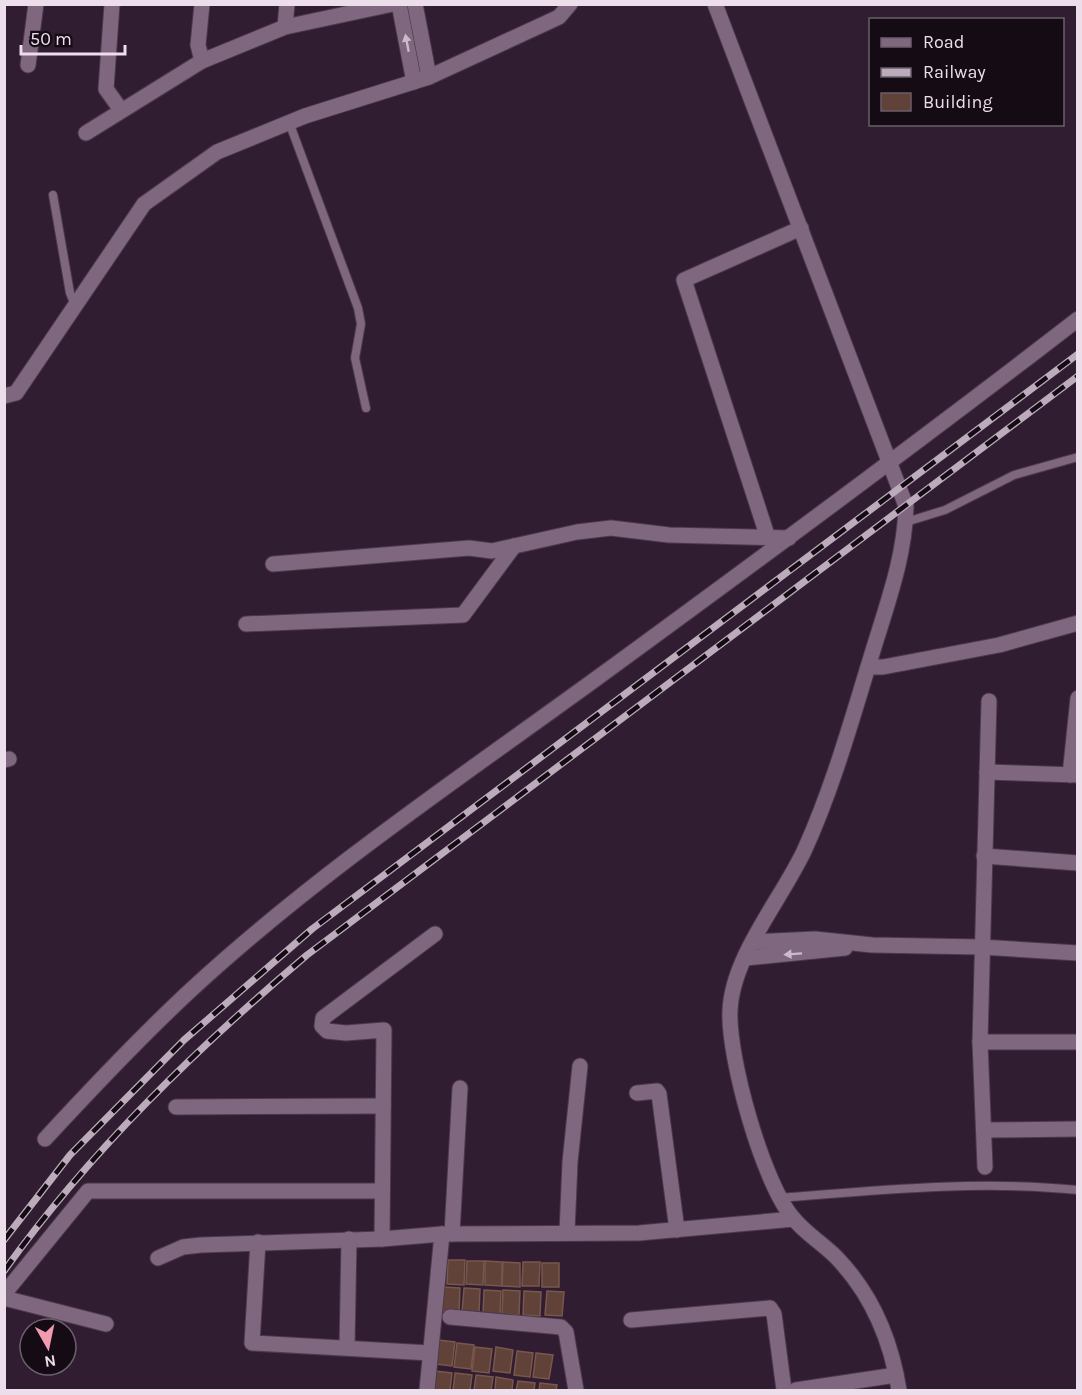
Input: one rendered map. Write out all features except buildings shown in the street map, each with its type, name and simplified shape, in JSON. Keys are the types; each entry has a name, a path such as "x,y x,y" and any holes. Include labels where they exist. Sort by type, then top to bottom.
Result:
{"street":[{"path":"28,65 36,4"},
{"path":"112,4 106,89 121,110"},
{"path":"202,4 198,45 202,61"},
{"path":"285,27 287,4"},
{"path":"86,133 202,61 285,27 393,4"},
{"path":"399,4 422,80"},
{"path":"415,4 422,80"},
{"path":"4,396 16,393 144,204 217,152 289,122 422,80 559,17 570,4"},
{"path":"715,4 906,506 906,535 899,562 835,775 804,850 753,942 736,979 730,1012 745,1108 778,1198 794,1219 836,1258 868,1296 888,1341 896,1386 796,1390"},
{"path":"768,538 727,404 684,280 801,228"},
{"path":"45,1139 116,1062 194,987 276,917 416,810 891,464 1077,319"},
{"path":"273,564 469,548 492,551 577,532 611,528 669,535 789,538"},
{"path":"246,624 463,615 514,546"},
{"path":"868,667 883,667 999,645 1077,623"},
{"path":"987,772 1074,775 1077,698"},
{"path":"985,1167 980,1042 989,701"},
{"path":"984,856 1077,863"},
{"path":"382,1239 384,1030 346,1033 327,1031 322,1026 323,1018 435,934"},
{"path":"753,942 815,939 872,945 981,947 1077,953"},
{"path":"746,958 872,945"},
{"path":"980,1042 1077,1042"},
{"path":"567,1232 570,1162 580,1066"},
{"path":"427,1390 447,1234 460,1088"},
{"path":"636,1093 652,1091 659,1094 677,1230"},
{"path":"176,1107 383,1106"},
{"path":"984,1130 1077,1129"},
{"path":"106,1324 4,1296 88,1191 382,1191"},
{"path":"158,1258 183,1247 258,1242 382,1239 447,1234 639,1233 794,1219"},
{"path":"347,1348 349,1239"},
{"path":"258,1242 252,1343 430,1353"},
{"path":"631,1320 770,1308 774,1314 784,1390"},
{"path":"450,1317 561,1327 566,1332 576,1390"}],"lane":[{"path":"289,122 358,308 361,324 354,358 366,408"},
{"path":"53,195 70,293 75,305"},
{"path":"906,522 963,502 1014,475 1077,457"},
{"path":"778,1198 954,1185 1040,1186 1077,1190"}],"railway":[{"path":"4,1240 70,1155 184,1040 312,929 1078,354"},
{"path":"4,1271 37,1227 108,1143 224,1028 307,955 1078,376"}]}
